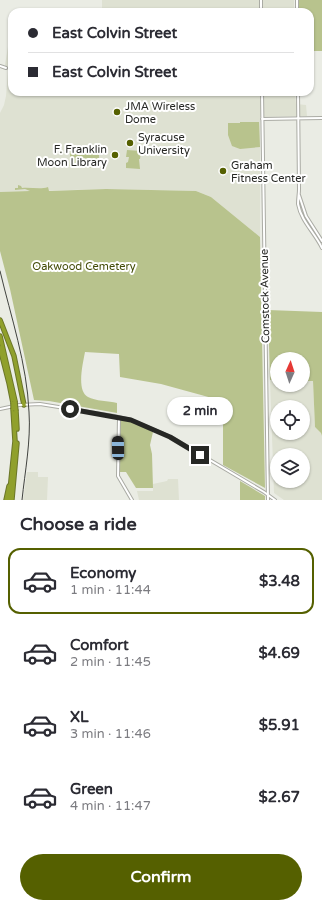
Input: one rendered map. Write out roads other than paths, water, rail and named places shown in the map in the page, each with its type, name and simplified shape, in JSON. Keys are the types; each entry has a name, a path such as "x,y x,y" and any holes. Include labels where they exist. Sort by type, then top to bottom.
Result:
{"highway":[{"path":"0,320 14,356 24,405"},
{"path":"0,336 15,410 17,448 10,500"},
{"path":"0,348 14,402"},
{"path":"10,500 15,436 15,410"},
{"path":"6,500 12,467"}],"street":[{"path":"0,66 6,68"},
{"name":"Comstock Avenue","path":"262,96 268,500"},
{"path":"298,96 298,204 302,217 318,239 322,248"},
{"path":"262,119 322,118"},
{"path":"299,195 306,216 322,241"},
{"path":"0,409 24,405 50,406 118,417 137,422 170,437 275,500"},
{"path":"118,417 118,476 132,500"}],"railway":[{"path":"0,271 22,358 28,394 29,434 22,500"}],"place":[{"name":"JMA Wireless Dome","path":"117,112"},
{"name":"Syracuse University","path":"130,143"},
{"name":"F. Franklin Moon Library","path":"115,155"},
{"name":"Graham Fitness Center","path":"223,171"}],"park label":[{"name":"Oakwood Cemetery","path":"84,266"}]}
